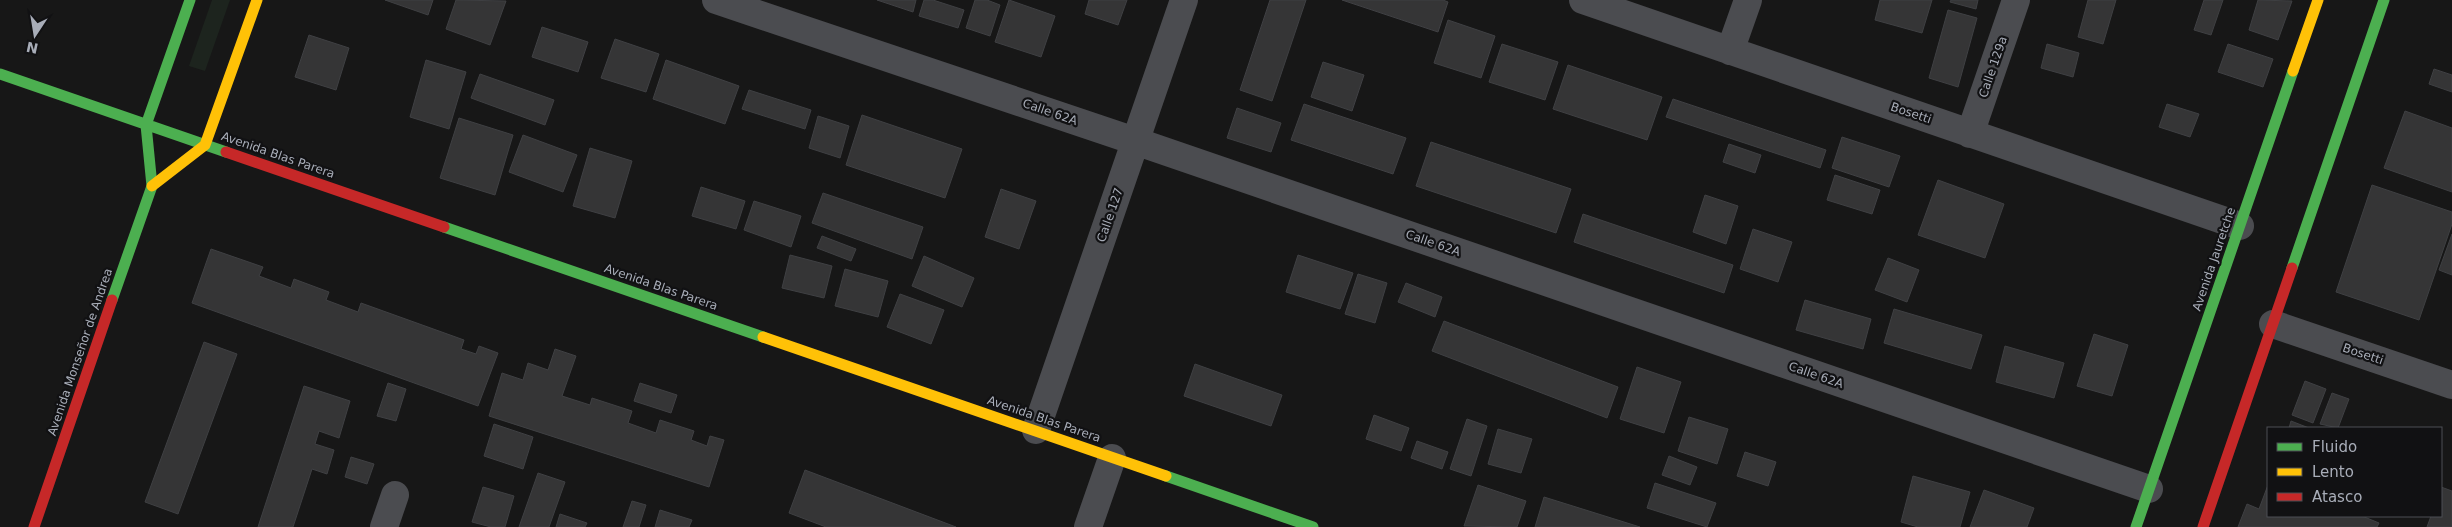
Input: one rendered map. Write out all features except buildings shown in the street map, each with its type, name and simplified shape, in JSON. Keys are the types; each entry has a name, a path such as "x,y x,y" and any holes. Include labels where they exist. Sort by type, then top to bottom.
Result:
{"main road":[{"name":"Avenida Monseñor de Andrea","path":"34,527 152,186 146,125 190,0"},
{"path":"152,186 205,145 257,0"},
{"name":"Avenida Jauretche","path":"2136,527 2318,0"},
{"path":"2203,527 2384,0"},
{"name":"Avenida Blas Parera","path":"0,74 1313,527"}],"street":[{"name":"Calle 62A","path":"716,0 1135,141 2149,489"},
{"name":"Calle 127","path":"1036,430 1184,0"},
{"name":"Bosetti","path":"1583,0 2240,226"},
{"path":"1730,51 1748,0"},
{"name":"Calle 129a","path":"1970,134 2016,0"},
{"name":"Bosetti","path":"2273,324 2452,385"},
{"path":"1088,527 1112,458"},
{"path":"384,527 395,495"}],"shaded area":[{"path":"212,0 230,0 205,71 189,66"}],"traffic: fast":[{"path":"112,300 152,186 146,125 190,0"},
{"path":"2292,268 2384,0"},
{"path":"2136,527 2293,71"},
{"path":"0,74 226,152"},
{"path":"444,227 763,337"},
{"path":"1166,476 1313,527"}],"traffic: slow":[{"path":"152,186 205,145 257,0"},
{"path":"2293,71 2318,0"},
{"path":"763,337 1166,476"}],"traffic: jam":[{"path":"226,152 444,227"},
{"path":"2203,527 2292,268"},
{"path":"34,527 112,300"}]}
